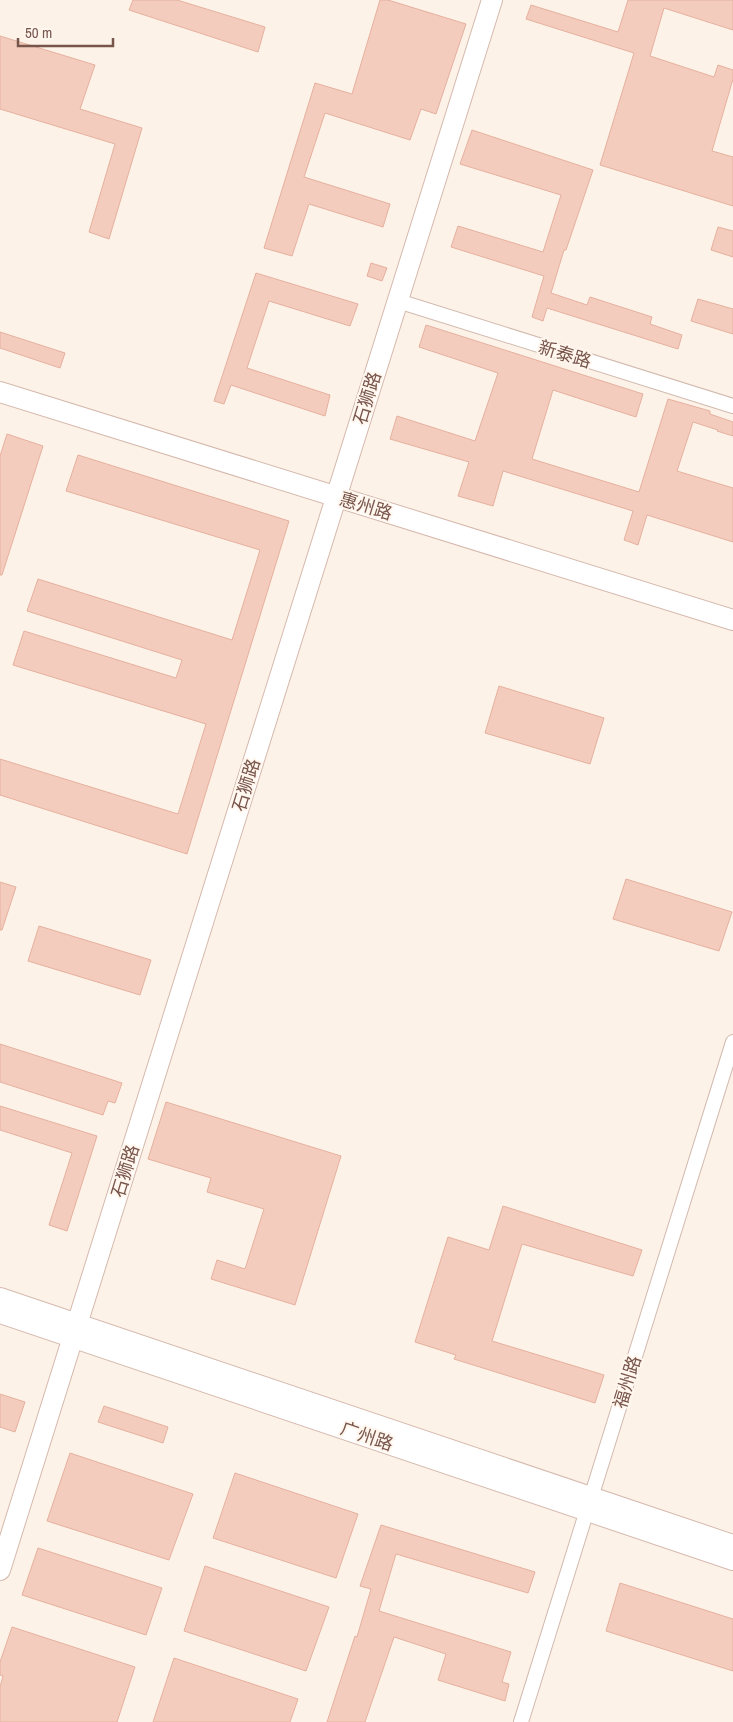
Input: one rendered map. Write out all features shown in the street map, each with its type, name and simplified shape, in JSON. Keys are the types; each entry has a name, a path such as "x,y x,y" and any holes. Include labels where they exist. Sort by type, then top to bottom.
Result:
{"street":[{"name":"石狮路","path":"0,1570 492,0"},
{"name":"新泰路","path":"398,301 733,406"},
{"name":"惠州路","path":"0,392 733,620"},
{"name":"福州路","path":"521,1722 733,1042"},
{"name":"广州路","path":"0,1298 76,1330 589,1504 733,1560"},
{"name":"广州路","path":"0,1313 76,1330"},
{"name":"广州路","path":"589,1504 733,1544"}],"building":[{"path":"133,0 177,0 265,27 258,52 129,10"},
{"path":"380,0 388,0 466,24 436,114 421,109 410,140 325,113 304,177 390,204 383,227 309,204 292,256 264,248 315,83 352,94"},
{"path":"628,0 733,0 733,30 664,8 650,56 714,77 718,65 733,70 733,79 712,151 733,157 733,206 600,165 634,53 526,19 531,5 618,32"},
{"path":"0,36 95,65 80,109 142,128 109,239 89,232 115,144 0,109"},
{"path":"472,130 593,170 566,250 564,250 551,293 587,305 590,297 652,317 650,324 682,335 678,349 547,308 543,321 532,317 544,276 451,247 458,226 543,252 561,195 460,164"},
{"path":"718,227 733,231 733,257 711,250"},
{"path":"371,263 387,268 382,281 367,276"},
{"path":"256,273 358,304 350,326 269,301 247,368 330,395 325,416 231,385 224,404 214,401"},
{"path":"698,299 733,309 733,334 691,321"},
{"path":"426,325 643,394 636,417 553,390 532,459 639,492 668,399 710,411 710,414 733,422 733,436 693,422 677,471 733,488 733,542 647,515 638,545 624,540 633,511 503,471 493,506 458,496 469,462 390,439 397,416 475,441 498,373 419,347"},
{"path":"0,332 65,353 60,368 0,348"},
{"path":"7,434 43,446 2,575 0,575 0,456"},
{"path":"78,455 289,521 187,854 0,795 0,759 178,814 206,724 13,665 24,631 176,678 182,660 27,611 38,579 232,640 260,550 66,491"},
{"path":"499,686 604,718 590,764 485,733"},
{"path":"626,879 732,912 719,951 613,919"},
{"path":"0,882 16,887 2,930 0,930"},
{"path":"39,926 151,960 140,995 28,961"},
{"path":"0,1044 122,1083 115,1103 108,1101 103,1115 0,1082"},
{"path":"166,1102 341,1156 295,1305 211,1279 217,1260 245,1269 264,1209 207,1192 211,1178 148,1159"},
{"path":"0,1106 97,1136 67,1231 49,1225 72,1153 0,1130"},
{"path":"503,1206 642,1250 633,1276 522,1244 492,1341 604,1375 595,1403 454,1359 456,1355 415,1342 448,1237 489,1250"},
{"path":"0,1394 25,1402 15,1432 0,1427"},
{"path":"104,1406 168,1427 163,1443 98,1422"},
{"path":"70,1453 193,1494 169,1560 47,1521"},
{"path":"235,1473 358,1514 336,1578 213,1538"},
{"path":"381,1525 535,1572 528,1593 396,1554 379,1611 511,1652 502,1682 509,1684 505,1701 438,1680 446,1654 394,1637 365,1722 327,1722 355,1636 357,1637 371,1589 360,1586"},
{"path":"38,1548 162,1588 146,1635 22,1595"},
{"path":"205,1566 329,1607 306,1671 184,1631"},
{"path":"620,1583 733,1619 733,1671 606,1631"},
{"path":"12,1627 135,1667 117,1722 0,1722 0,1687 3,1676 0,1675 0,1662"},
{"path":"174,1658 298,1699 290,1722 153,1722"}]}
